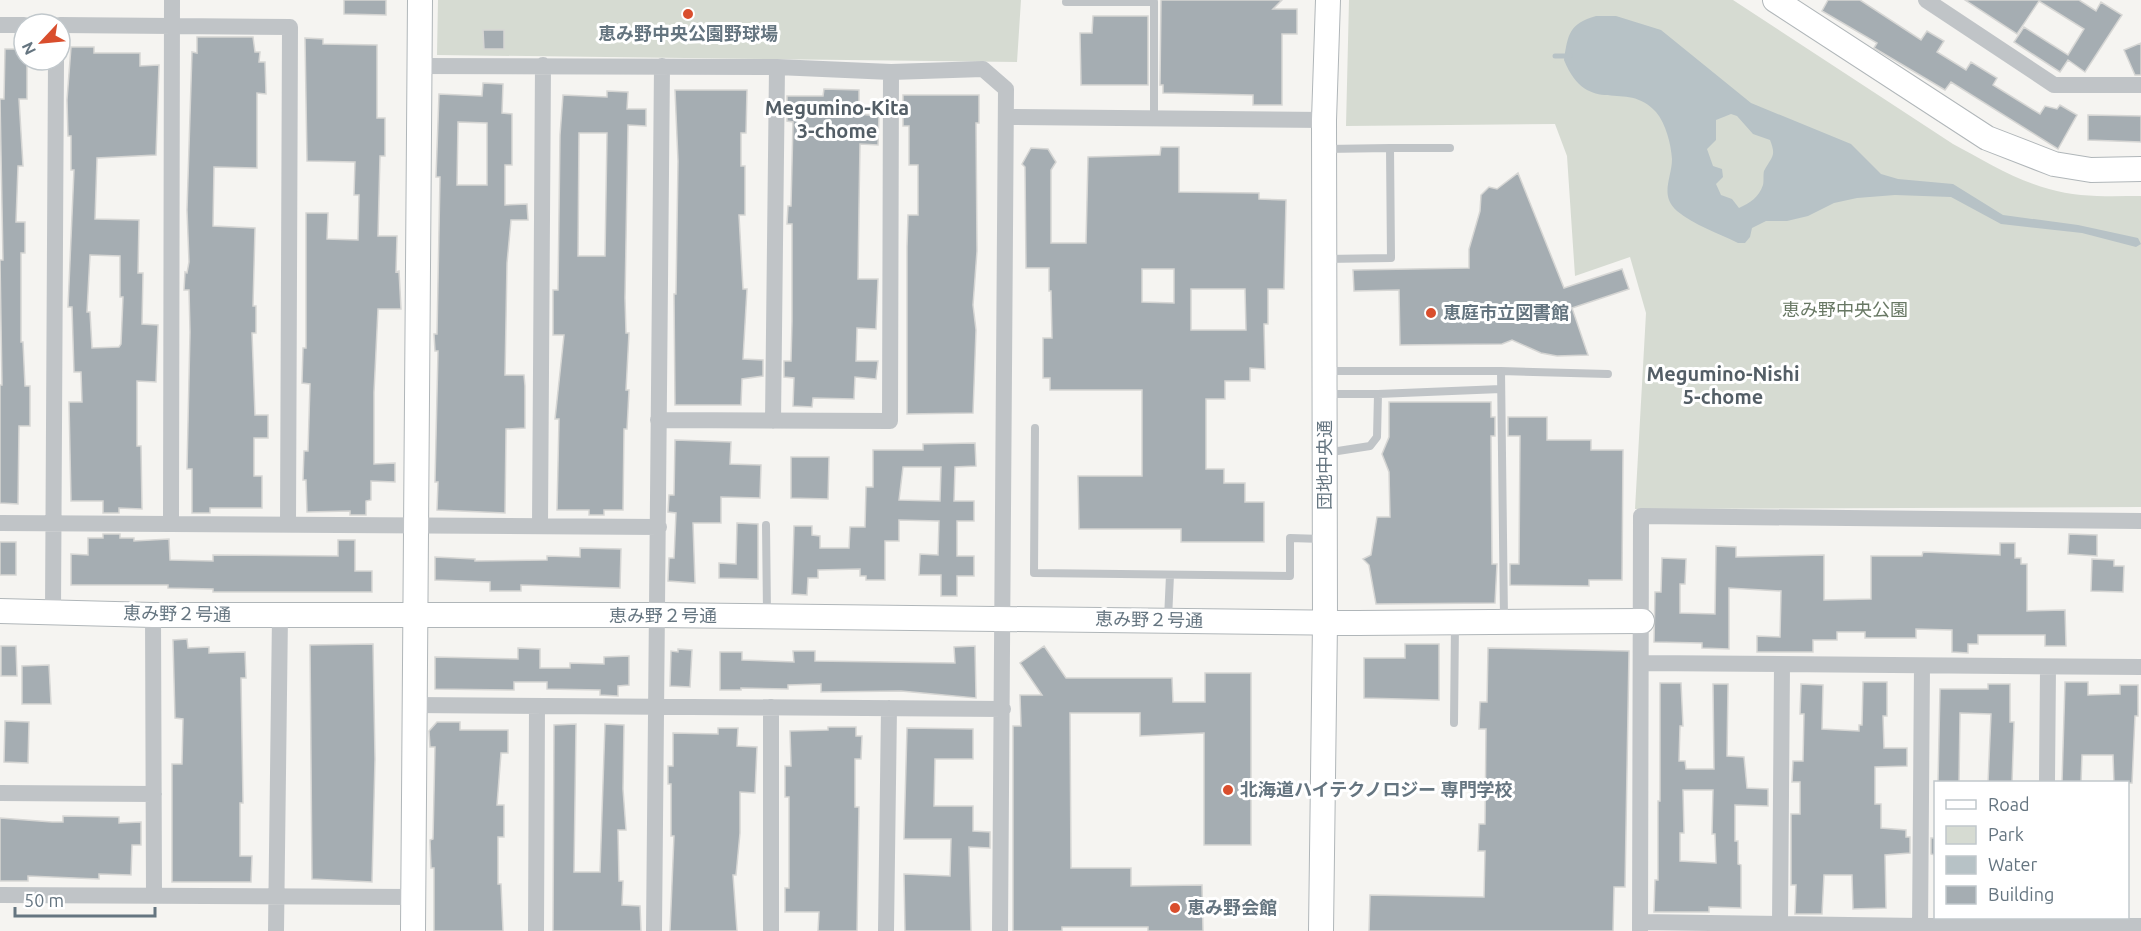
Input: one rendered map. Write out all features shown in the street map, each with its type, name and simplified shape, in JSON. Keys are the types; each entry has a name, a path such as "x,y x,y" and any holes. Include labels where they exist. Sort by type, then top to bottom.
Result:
{"street":[{"path":"171,522 172,0"},
{"path":"413,931 420,0"},
{"name":"団地中央通","path":"1321,931 1325,622 1324,120 1328,0"},
{"path":"1926,0 2054,86 2141,85"},
{"path":"1784,2 1988,138 2054,164 2091,170 2141,169"},
{"path":"72,25 290,27 288,523"},
{"path":"540,525 543,65"},
{"path":"418,66 777,67 891,72 983,69 1006,89 1008,117 1000,931"},
{"path":"654,931 662,66"},
{"path":"773,421 777,67"},
{"path":"53,611 56,72"},
{"path":"658,420 890,421 891,72"},
{"path":"1008,117 1324,120"},
{"path":"2141,521 1641,516 1640,926 1780,924 1920,929 2045,922 2141,926"},
{"path":"0,523 171,522 659,527"},
{"name":"恵み野２号通","path":"0,611 153,615 657,615 1325,622 1642,621"},
{"path":"153,615 154,895"},
{"path":"276,931 280,615"},
{"path":"1641,663 1782,666 2141,667"},
{"path":"1780,924 1782,666"},
{"path":"1920,929 1922,666"},
{"path":"2047,781 2048,667"},
{"path":"414,705 1003,709"},
{"path":"536,931 537,706"},
{"path":"771,707 771,931"},
{"path":"886,931 889,708"},
{"path":"0,793 154,795"},
{"path":"0,895 413,897"}],"lane":[{"path":"1066,2 1154,2 1154,118"},
{"path":"1325,259 1391,258 1390,148"},
{"path":"1324,149 1450,148"},
{"path":"1501,371 1504,622"},
{"path":"1325,382 1501,371 1608,374"},
{"path":"1325,382 1378,394 1501,389"},
{"path":"1325,453 1370,446 1377,438 1378,394"},
{"path":"1035,428 1034,573 1290,576 1290,538 1325,539"},
{"path":"766,525 767,617"},
{"path":"1168,620 1170,575"},
{"path":"1454,723 1455,622"}],"green space":[{"path":"438,0 1021,0 1017,62 437,55"},
{"name":"恵み野中央公園","path":"1349,0 1733,0 1953,144 2012,175 2036,185 2072,194 2141,196 2141,507 1635,509 1646,313 1630,257 1575,276 1567,156 1555,124 1346,126"}],"water":[{"path":"1596,16 1616,16 1661,30 1751,103 1851,144 1881,174 1898,179 1953,184 2003,215 2078,225 2138,238 2141,244 2136,247 2082,233 2001,224 1951,197 1895,195 1857,198 1834,203 1808,216 1787,221 1766,221 1752,228 1750,237 1745,243 1738,243 1691,220 1672,205 1668,193 1672,159 1670,147 1665,128 1656,112 1644,102 1632,98 1596,93 1584,88 1574,78 1564,60 1567,43 1571,31 1587,19","holes":["1731,114 1737,116 1753,134 1770,140 1773,150 1772,157 1764,171 1763,185 1759,193 1739,208 1732,199 1721,195 1716,184 1723,177 1722,169 1713,166 1707,149 1716,140 1716,120"]}],"building":[{"path":"344,0 386,0 386,15 344,14"},
{"path":"1161,0 1282,0 1273,9 1297,9 1297,34 1282,34 1282,105 1253,105 1253,95 1163,93 1163,85 1160,85"},
{"path":"1828,0 1860,0 1921,40 1927,31 1944,41 1937,52 1966,70 1971,62 1997,78 1993,85 2040,114 2045,106 2057,109 2060,105 2077,115 2058,149 1951,82 1945,90 1874,48 1877,43 1822,11"},
{"path":"1965,0 2079,0 2096,11 2101,2 2122,15 2085,72 2068,60 2060,72 2014,42 2024,27 2068,55 2084,29 2039,1 2017,34"},
{"path":"1093,16 1148,16 1148,85 1081,85 1080,33 1092,33"},
{"path":"483,30 504,30 504,49 484,49"},
{"path":"197,37 253,37 255,52 260,52 259,62 265,62 266,94 257,93 257,168 214,167 213,226 255,228 253,306 256,306 256,333 252,333 255,415 268,415 268,438 254,438 254,476 262,476 262,508 210,508 210,513 192,513 192,469 187,469 190,332 189,290 184,290 185,272 187,273 189,262 187,210 192,52 197,53"},
{"path":"305,38 323,39 323,44 377,45 377,118 385,118 385,156 380,156 378,236 397,236 396,272 399,271 401,309 378,309 374,392 374,464 395,463 395,482 371,481 371,500 366,501 366,515 350,515 350,511 307,512 306,480 303,480 304,451 308,451 310,384 302,383 303,348 306,348 306,213 328,213 327,239 358,240 359,195 354,195 355,162 307,161"},
{"path":"2141,43 2141,75 2135,75 2124,50"},
{"path":"72,47 94,47 94,53 140,53 140,66 159,65 156,155 97,158 95,219 139,220 138,273 143,273 142,324 158,325 156,382 137,381 137,446 141,446 142,509 119,508 119,513 103,513 103,501 71,501 69,402 82,402 81,372 74,372 72,307 68,307 74,170 71,170 71,136 68,136 67,100 69,72 72,72","holes":["90,255 120,256 120,297 123,297 121,344 119,347 92,348 90,312 87,312"]},
{"path":"5,49 12,49 12,72 27,72 27,99 19,99 23,166 18,166 16,222 25,222 25,253 21,253 21,342 23,342 25,386 30,386 30,426 19,426 18,504 0,503 0,385 2,385 0,260 3,260 0,99 4,99"},
{"path":"483,83 503,84 502,113 512,114 512,165 505,165 505,205 527,204 528,220 511,220 507,263 505,375 524,375 525,428 506,429 505,513 437,510 438,482 435,482 438,351 435,351 434,334 437,334 440,177 436,177 439,94 482,96","holes":["458,122 487,123 487,185 457,185"]},
{"path":"824,89 859,90 859,114 879,116 878,145 860,144 859,205 858,279 878,279 876,329 857,328 856,361 878,361 876,379 855,377 854,399 813,398 812,407 793,406 794,378 784,377 784,361 791,361 792,322 792,224 787,224 788,206 791,206 793,122 787,121 787,96 823,96"},
{"path":"675,90 747,90 746,133 741,133 741,166 745,166 745,215 739,215 743,289 747,289 743,359 763,360 763,376 742,379 741,405 675,405 674,294 676,294 678,161"},
{"path":"607,91 628,92 627,109 646,109 646,126 628,125 625,298 626,333 629,333 626,390 629,390 627,429 624,429 623,510 604,510 604,515 589,515 589,510 557,510 559,419 555,419 564,335 553,335 553,290 558,290 560,135 563,95 607,97","holes":["579,133 607,133 605,256 578,256"]},
{"path":"903,95 979,95 979,123 976,123 977,251 973,305 976,330 973,413 907,414 908,215 918,215 918,165 909,165 909,126 903,126"},
{"path":"2088,115 2141,116 2141,142 2088,140"},
{"path":"1161,147 1179,147 1179,192 1259,193 1259,199 1286,200 1284,289 1268,289 1268,324 1264,324 1265,369 1250,368 1250,381 1225,381 1225,399 1206,399 1206,469 1224,469 1224,483 1245,483 1245,502 1264,502 1264,542 1181,542 1181,529 1079,529 1078,476 1142,476 1142,390 1050,390 1050,378 1043,378 1043,338 1052,338 1049,268 1026,268 1025,167 1022,164 1031,148 1048,149 1056,162 1051,170 1051,243 1086,243 1088,157 1160,155","holes":["1142,269 1174,269 1174,303 1142,302","1191,289 1245,289 1246,330 1191,330"]},
{"path":"1518,173 1564,288 1622,269 1629,289 1572,308 1588,355 1557,356 1541,353 1512,340 1502,344 1400,345 1399,290 1354,291 1353,270 1469,268 1469,249 1480,211 1481,195 1489,187 1497,189"},
{"path":"1389,402 1491,402 1491,417 1495,417 1495,436 1491,436 1492,564 1497,564 1495,603 1376,604 1369,565 1363,559 1371,555 1377,517 1390,517 1389,472 1382,454 1389,437"},
{"path":"1508,417 1547,417 1547,440 1591,440 1591,450 1623,450 1622,580 1589,580 1589,586 1510,585 1510,564 1519,564 1520,436 1508,436"},
{"path":"675,440 731,442 730,464 761,465 760,498 721,497 721,523 693,523 695,583 668,581 669,558 674,558 676,513 668,512 669,495 674,495"},
{"path":"975,443 976,466 955,467 954,501 974,501 974,521 957,521 957,556 974,556 974,576 957,576 957,596 941,596 941,575 919,575 920,554 938,555 939,521 899,520 899,541 885,541 885,580 866,580 866,576 860,576 860,569 818,570 818,578 808,578 807,595 792,594 794,526 812,526 812,535 820,536 820,548 849,548 850,527 865,527 866,487 873,487 873,450 923,450 923,444","holes":["903,467 941,467 940,501 899,500"]},
{"path":"791,457 829,457 828,499 791,498"},
{"path":"737,523 758,524 758,579 719,578 719,563 736,564"},
{"path":"103,534 120,534 120,538 134,538 134,541 169,539 170,560 213,561 213,555 338,556 338,540 355,540 355,571 372,571 372,592 213,592 213,589 168,588 168,585 71,585 71,554 88,555 88,538 103,538"},
{"path":"2069,534 2097,535 2097,556 2068,554"},
{"path":"0,542 16,542 16,575 0,575"},
{"path":"2000,543 2015,543 2015,558 2021,558 2021,564 2027,564 2027,611 2065,610 2066,646 2045,646 2045,635 1978,635 1978,644 1968,644 1968,653 1952,652 1952,630 1916,629 1916,638 1865,638 1865,632 1837,632 1837,640 1813,640 1813,652 1757,652 1757,636 1780,637 1781,591 1729,588 1729,649 1702,648 1702,643 1654,642 1655,592 1661,592 1662,558 1686,559 1685,584 1680,584 1680,613 1715,614 1716,546 1736,547 1736,557 1824,555 1824,600 1871,599 1871,556 1922,556 1923,552 2000,555"},
{"path":"580,548 621,549 620,588 521,585 521,591 490,591 490,582 435,580 435,557 475,559 475,561 547,560 547,556 580,557"},
{"path":"2092,559 2114,560 2114,566 2124,566 2123,592 2091,591"},
{"path":"187,639 188,648 209,647 209,653 245,652 246,678 241,678 243,803 240,803 240,856 252,856 251,882 172,882 172,764 182,764 183,719 175,718 173,640"},
{"path":"373,644 375,759 372,882 312,879 310,645"},
{"path":"1405,644 1439,644 1439,700 1364,698 1364,658 1405,658"},
{"path":"1,646 16,646 17,676 1,676"},
{"path":"975,646 976,698 901,691 821,692 821,684 788,685 788,689 720,690 720,652 742,652 742,660 794,662 793,651 815,651 815,661 955,663 954,647"},
{"path":"1044,646 1066,678 1172,678 1173,702 1205,702 1205,673 1251,673 1251,845 1204,845 1204,733 1140,736 1140,713 1070,713 1071,868 1131,868 1131,886 1202,885 1203,931 1148,931 1148,927 1062,927 1062,931 1013,931 1013,726 1021,726 1020,695 1042,695 1020,663"},
{"path":"518,648 540,649 540,668 570,668 570,663 604,664 604,657 629,656 629,685 618,686 618,696 600,695 600,690 547,689 547,682 514,682 514,690 435,689 435,657 518,659"},
{"path":"1488,648 1629,651 1625,887 1614,887 1613,931 1369,931 1370,895 1484,897 1485,851 1478,851 1479,824 1485,824 1486,729 1479,729 1480,702 1487,702"},
{"path":"678,649 692,650 690,687 670,686 671,651 678,652"},
{"path":"49,665 51,704 22,704 22,666"},
{"path":"1863,682 1887,682 1887,716 1883,716 1884,748 1907,748 1907,766 1875,767 1875,804 1881,804 1881,828 1906,830 1906,837 1910,837 1910,853 1885,855 1886,908 1853,909 1852,875 1824,875 1822,914 1795,914 1796,885 1791,885 1791,814 1800,814 1800,782 1792,782 1793,761 1803,761 1804,714 1800,714 1801,684 1823,685 1822,729 1859,731 1859,725 1862,725"},
{"path":"2065,682 2088,682 2088,695 2120,694 2120,685 2138,685 2138,716 2135,716 2132,783 2114,781 2113,755 2082,755 2081,781 2062,781"},
{"path":"1660,683 1681,683 1683,726 1680,726 1679,761 1685,761 1686,769 1714,769 1713,684 1728,684 1727,756 1744,757 1747,788 1768,789 1768,806 1735,805 1735,841 1738,841 1738,864 1741,865 1741,908 1709,907 1709,912 1654,912 1655,880 1658,880 1658,801 1660,801","holes":["1683,790 1713,790 1712,834 1715,834 1716,863 1680,861 1680,833 1684,833"]},
{"path":"1988,684 2010,684 2010,722 2014,722 2012,781 1988,781 1991,714 1960,713 1959,781 1938,781 1940,689 1988,689"},
{"path":"5,721 29,722 28,763 4,762"},
{"path":"437,722 460,722 460,730 508,730 508,753 501,753 497,805 504,805 504,837 498,837 498,884 501,884 503,931 434,931 434,868 431,868 430,840 433,839 435,747 430,747 429,731"},
{"path":"576,724 574,872 600,872 605,724 624,725 623,789 626,830 618,830 619,881 623,881 622,905 640,906 641,931 553,931 554,725"},
{"path":"828,727 856,727 856,736 862,736 861,759 855,759 855,807 859,807 857,931 818,931 819,912 785,912 785,888 789,888 789,797 785,797 785,766 791,766 790,731 828,730"},
{"path":"718,728 738,728 737,746 757,747 755,793 740,792 740,833 736,875 733,875 737,931 670,931 674,836 671,836 671,784 668,784 668,766 673,766 673,733 718,734"},
{"path":"907,728 973,729 973,759 935,759 934,806 973,806 973,831 990,832 990,848 969,847 971,931 905,931 904,874 950,876 951,839 904,839"},
{"path":"63,816 119,817 119,823 141,822 141,845 132,845 131,875 99,874 99,879 28,876 28,881 0,881 0,818 63,822"},
{"path":"1931,838 1934,838 1934,855 1931,854"}],"waterway":[{"path":"1555,56 1570,56"}],"place":[{"name":"恵み野中央公園野球場","path":"688,14"},
{"name":"恵庭市立図書館","path":"1431,313"},
{"name":"北海道ハイテクノロジー 専門学校","path":"1228,790"},
{"name":"恵み野会館","path":"1175,908"}],"district":[{"name":"Megumino-Kita 3-chome","path":"837,120"},
{"name":"Megumino-Nishi 5-chome","path":"1723,386"}]}
